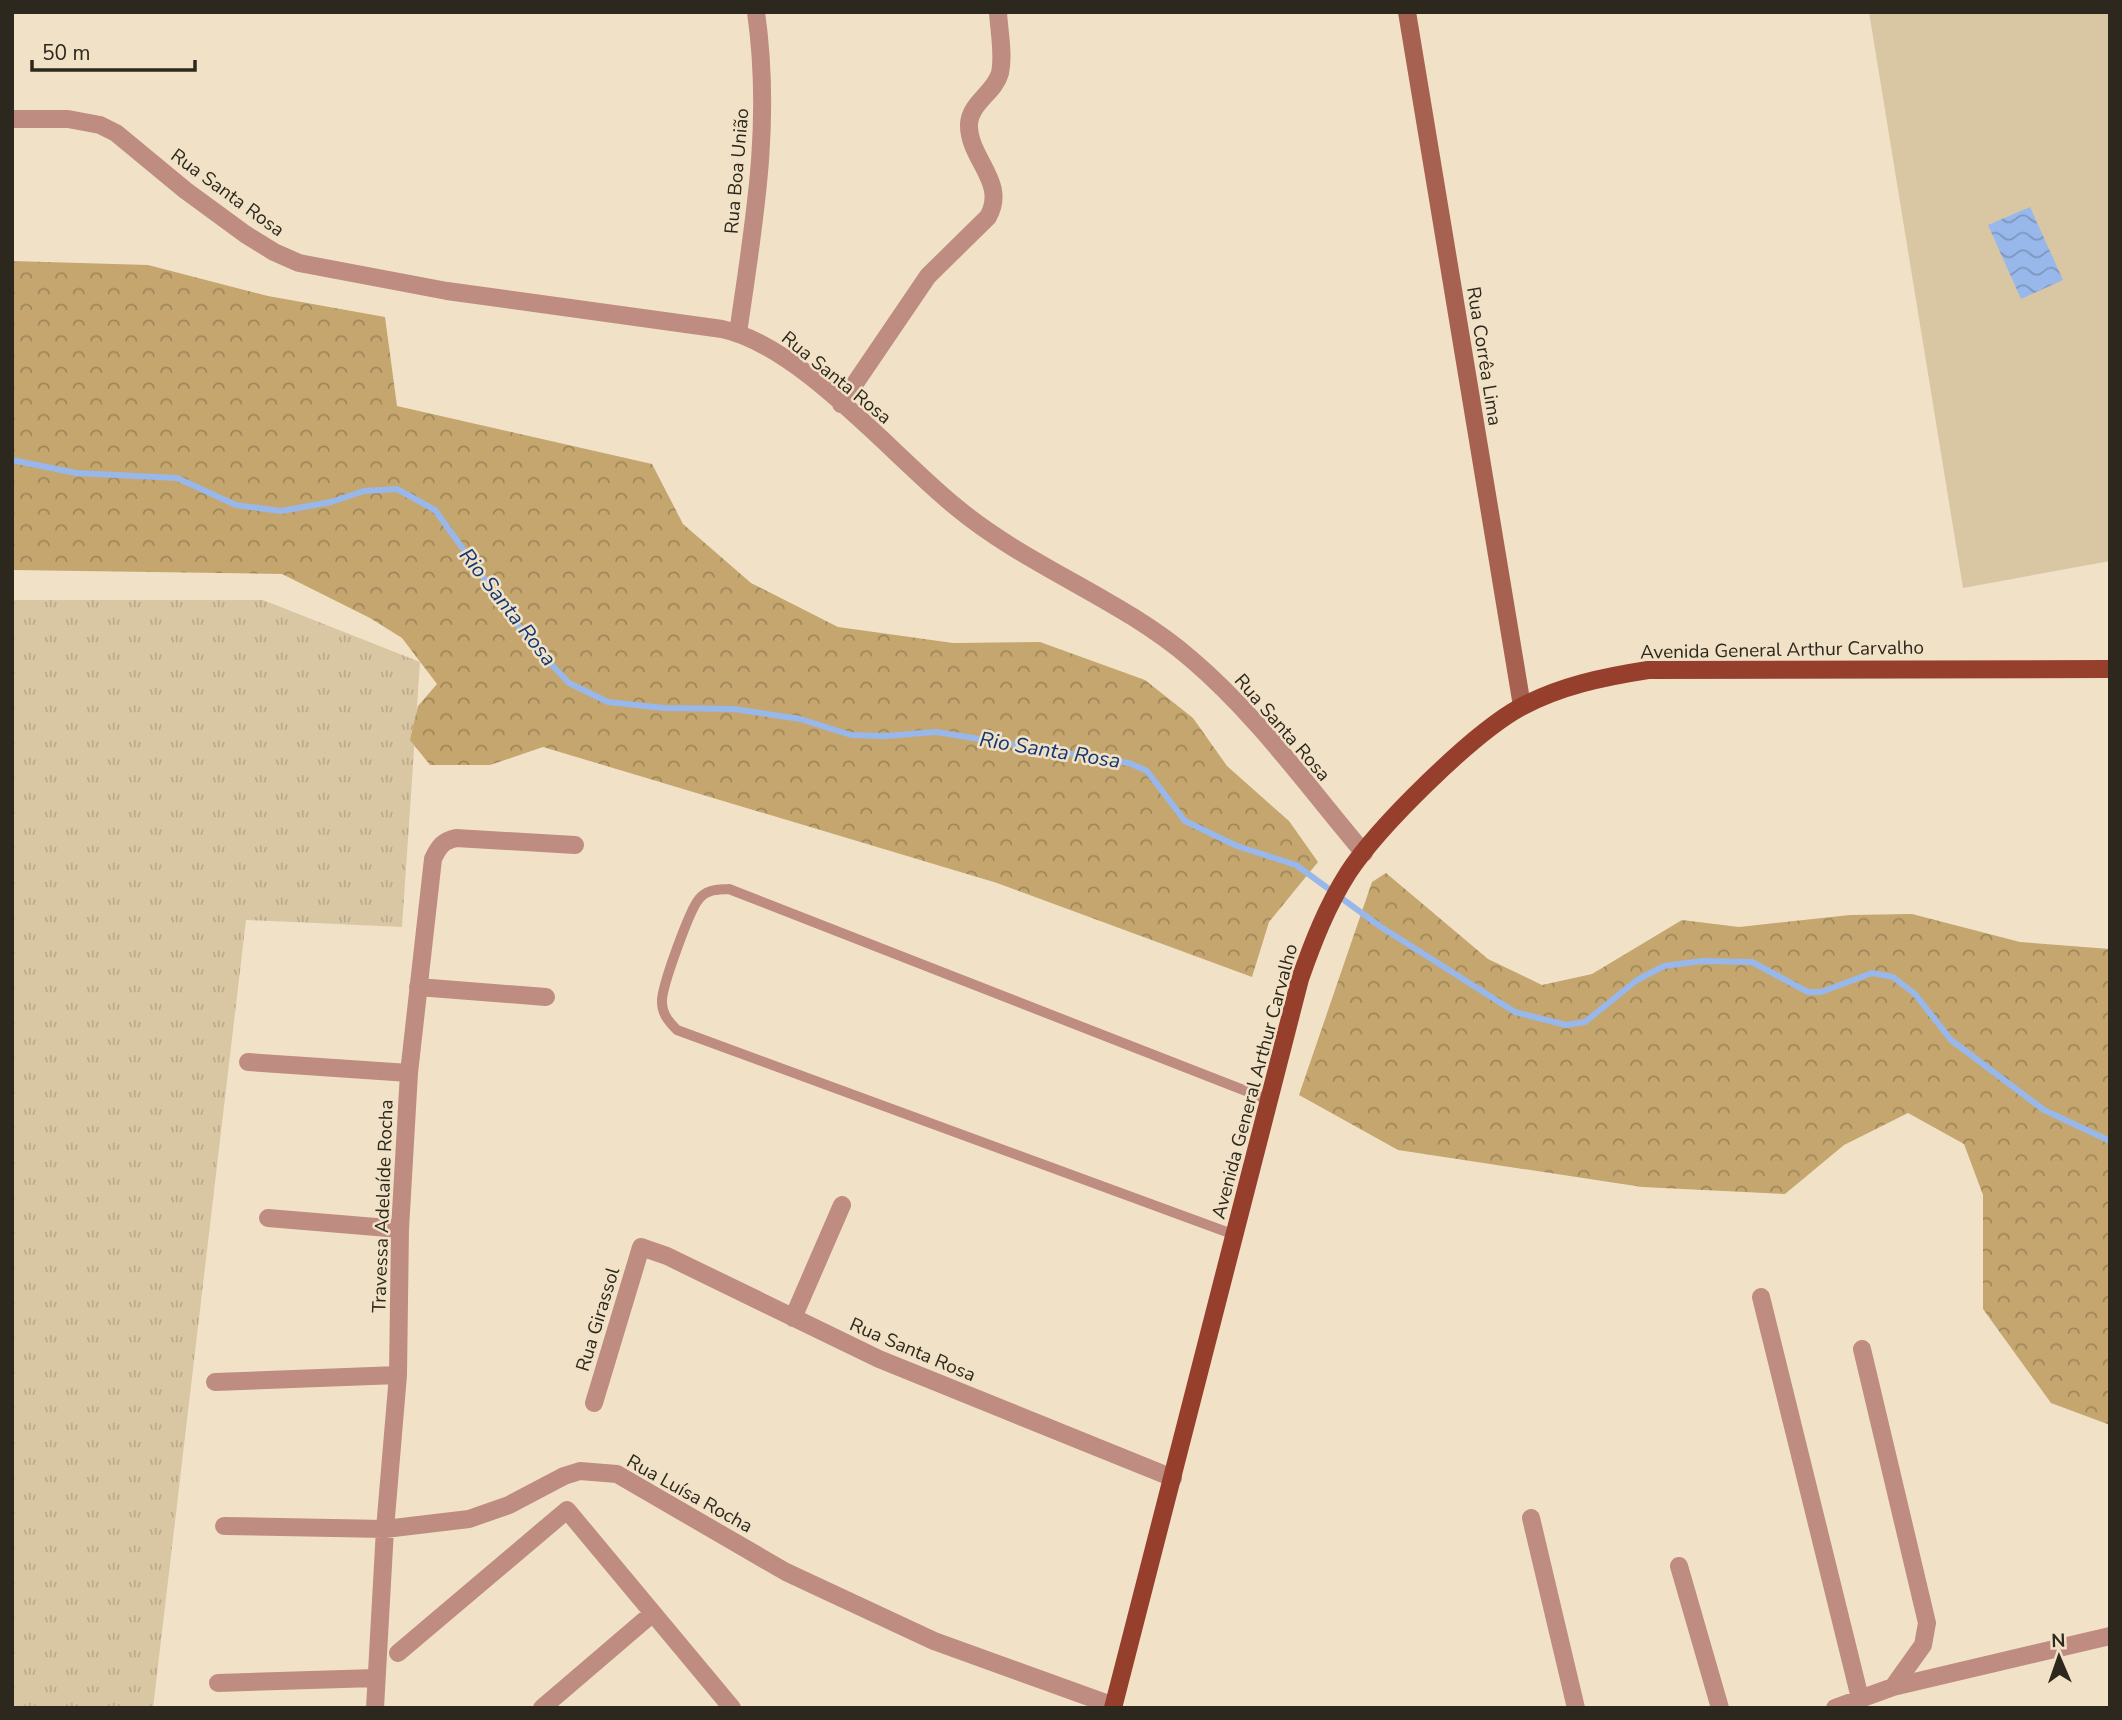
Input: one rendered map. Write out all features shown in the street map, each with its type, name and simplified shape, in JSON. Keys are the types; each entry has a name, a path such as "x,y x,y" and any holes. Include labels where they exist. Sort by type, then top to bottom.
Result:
{"main road":[{"name":"Avenida General Arthur Carvalho","path":"1113,1707 1300,979 1321,921 1349,872 1364,853 1480,735 1522,706 1566,687 1606,676 1648,670 2110,670"}],"street":[{"name":"Rua Boa União","path":"738,332 764,129 764,88 756,12"},
{"path":"841,404 929,276 988,217 993,208 993,186 969,125 972,112 999,75 998,12"},
{"name":"Rua Corrêa Lima","path":"1407,12 1522,706"},
{"name":"Rua Santa Rosa","path":"12,120 68,118 100,125 116,133 185,191 245,234 274,252 310,267 447,291 738,332 793,363 979,526 1019,553 1105,600 1191,659 1255,722 1364,853"},
{"name":"Travessa Adelaíde Rocha","path":"375,1708 385,1529 398,1375 400,1229 409,1073 433,859 438,846 446,840 469,837 575,845"},
{"path":"418,987 546,997"},
{"path":"248,1062 409,1073"},
{"path":"793,1318 842,1205"},
{"path":"268,1218 400,1229"},
{"name":"Rua Santa Rosa","path":"641,1247 667,1256 879,1359 1173,1478"},
{"name":"Rua Girassol","path":"594,1403 641,1247"},
{"path":"1761,1297 1860,1698"},
{"path":"1861,1349 1927,1623 1923,1645 1894,1686"},
{"path":"215,1382 398,1375"},
{"name":"Rua Luísa Rocha","path":"224,1526 385,1529 469,1519 492,1513 580,1471 617,1474 786,1572 934,1641 1113,1707"},
{"path":"398,1653 567,1510 732,1708"},
{"path":"1531,1518 1576,1708"},
{"path":"1679,1566 1720,1708"},
{"path":"542,1708 653,1613"},
{"path":"1835,1708 1894,1686 2110,1636"},
{"path":"218,1683 375,1678"}],"lane":[{"path":"1235,1235 677,1030 667,1019 661,1005 662,987 697,900 710,891 729,890 1269,1100"}],"green space":[{"path":"1869,12 2110,12 2110,561 1963,588"},
{"path":"12,261 148,265 268,296 385,317 397,406 652,464 683,524 751,583 838,627 953,643 1040,642 1145,680 1193,718 1227,766 1289,821 1318,862 1269,922 1252,977 997,883 543,747 490,765 430,765 410,740 418,706 437,684 402,638 370,618 282,574 12,570"},
{"path":"12,600 263,600 420,662 402,927 246,920 153,1708 12,1708"},
{"path":"1386,873 1488,959 1542,985 1592,974 1682,920 1739,927 1850,915 1912,914 2020,942 2110,949 2110,1425 2051,1403 1983,1309 1983,1195 1964,1144 1908,1113 1844,1145 1785,1194 1642,1187 1398,1150 1299,1095 1372,882"}],"water":[{"path":"2030,207 2063,280 2021,299 1988,225"}],"waterway":[{"name":"Rio Santa Rosa","path":"12,460 76,473 177,478 236,505 281,511 331,502 364,491 397,489 435,510 530,642 569,683 608,702 664,708 734,709 800,719 851,735 885,736 936,732 1129,763 1147,771 1185,821 1237,846 1296,865 1381,927 1515,1012 1566,1025 1585,1022 1637,980 1664,966 1703,961 1752,962 1808,992 1821,992 1872,973 1893,977 1915,994 1951,1040 2044,1110 2110,1141"}]}
